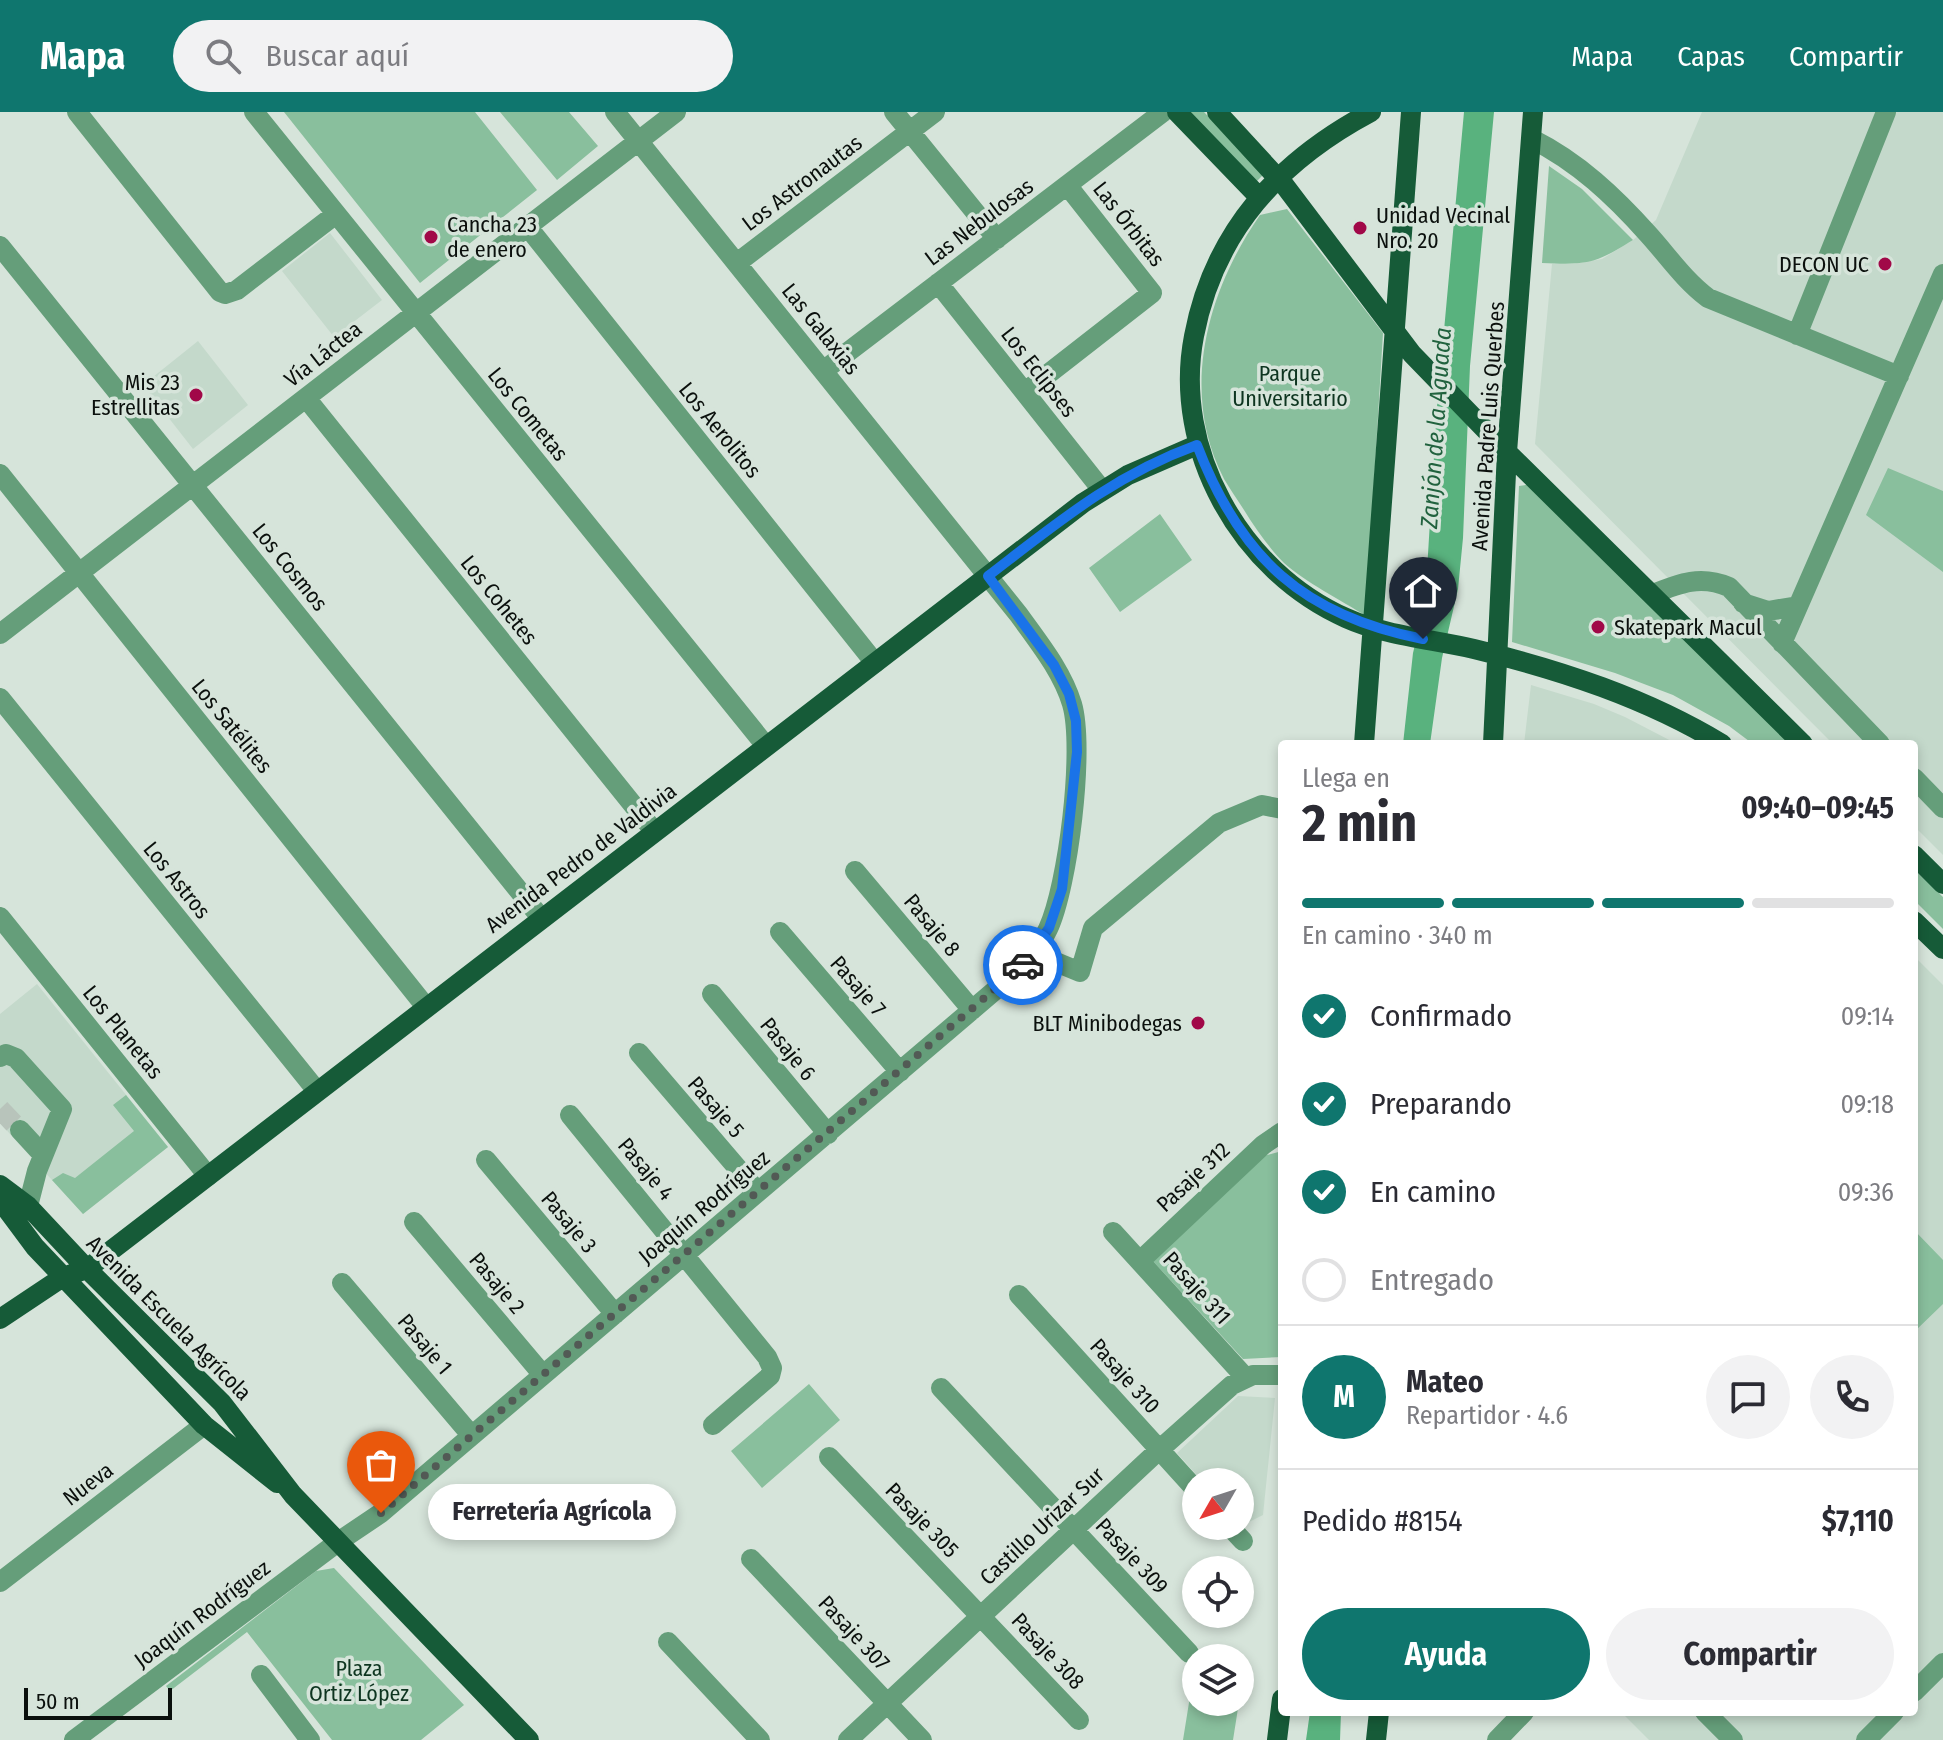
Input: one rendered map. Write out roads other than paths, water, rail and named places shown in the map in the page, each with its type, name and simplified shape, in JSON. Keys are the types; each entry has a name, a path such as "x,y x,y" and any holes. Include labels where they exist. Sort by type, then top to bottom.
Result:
{"main road":[{"path":"1177,112 1259,197"},
{"path":"1217,112 1277,177 1412,354 1799,740"},
{"path":"1371,112 1316,146 1277,177 1241,221 1219,259 1196,325 1191,349 1190,385 1197,445 1224,505 1257,551 1275,570 1311,598 1345,618 1400,635 1500,656 1622,694 1681,719 1715,740"},
{"path":"1364,740 1411,112"},
{"name":"Avenida Padre Luis Querbes","path":"1493,740 1500,656 1507,452 1533,112"},
{"name":"Avenida Pedro de Valdivia","path":"0,1319 63,1277 87,1269 1102,490 1155,462 1197,445"},
{"path":"1918,859 1943,884"},
{"path":"1918,925 1943,949"},
{"name":"Avenida Escuela Agrícola","path":"0,1185 28,1206 222,1403 293,1495 529,1740"},
{"name":"Avenida Escuela Agrícola","path":"0,1200 27,1238 204,1425 293,1495"},
{"path":"1277,1740 1280,1716"},
{"path":"1376,1740 1379,1716"}],"street":[{"path":"77,112 215,288 225,294 237,290 336,214"},
{"name":"Los Cometas","path":"254,112 766,746"},
{"name":"Las Galaxias","path":"615,112 988,576"},
{"name":"Vía Láctea","path":"0,634 676,112"},
{"path":"894,112 997,239"},
{"name":"Los Astronautas","path":"737,263 935,112"},
{"name":"Las Nebulosas","path":"823,371 1163,112"},
{"path":"1797,335 1886,112"},
{"path":"1532,139 1581,168 1620,204 1672,264 1708,298 1899,376"},
{"name":"Las Órbitas","path":"1025,392 1152,293 1067,185"},
{"name":"Los Aerolitos","path":"527,226 875,663"},
{"name":"Los Cosmos","path":"0,246 541,918"},
{"path":"1782,643 1943,274"},
{"name":"Los Eclipses","path":"938,283 1102,490"},
{"name":"Los Cohetes","path":"306,398 654,831"},
{"name":"Los Satélites","path":"0,474 426,1007"},
{"name":"Joaquín Rodríguez","path":"82,1738 338,1542 381,1513 828,1134 1006,981 1034,953 1049,928 1062,889 1077,752 1076,721 1069,694 1054,665 988,576"},
{"path":"1653,594 1682,583 1704,580 1729,587 1876,740"},
{"path":"1743,603 1768,611 1798,606"},
{"name":"Los Astros","path":"0,698 317,1091"},
{"path":"1918,782 1943,808"},
{"path":"1034,953 1080,972 1093,928 1219,823 1262,805 1278,808"},
{"name":"Pasaje 8","path":"855,871 972,1010"},
{"name":"Los Planetas","path":"0,917 208,1176"},
{"name":"Pasaje 7","path":"780,932 900,1072"},
{"name":"Pasaje 6","path":"712,994 828,1134"},
{"name":"Pasaje 5","path":"639,1053 758,1192"},
{"path":"0,1057 6,1054 16,1058 61,1105 62,1115 43,1155 28,1206"},
{"name":"Pasaje 4","path":"570,1115 767,1357 772,1368 770,1376 713,1425"},
{"path":"20,1130 43,1155"},
{"name":"Pasaje 312","path":"1140,1261 1263,1145 1278,1135"},
{"name":"Pasaje 3","path":"486,1160 615,1314"},
{"name":"Pasaje 2","path":"414,1222 543,1375"},
{"name":"Pasaje 311","path":"1113,1232 1245,1377"},
{"name":"Pasaje 1","path":"342,1283 471,1435"},
{"name":"Pasaje 310","path":"1019,1295 1182,1475"},
{"path":"1245,1377 1278,1375"},
{"name":"Castillo Urizar Sur","path":"848,1740 1159,1450 1245,1377"},
{"name":"Pasaje 309","path":"941,1388 1182,1645"},
{"name":"Nueva","path":"0,1582 204,1425"},
{"name":"Pasaje 305","path":"829,1457 981,1616"},
{"name":"Pasaje 307","path":"751,1559 922,1740"},
{"name":"Pasaje 308","path":"981,1616 1079,1720"},
{"path":"668,1642 760,1740"},
{"path":"1918,1688 1943,1663"},
{"path":"261,1675 310,1740"},
{"path":"1497,1740 1520,1716"},
{"path":"1709,1716 1733,1740"},
{"path":"1866,1740 1890,1716"}],"water":[{"name":"Zanjón de la Aguada","path":"1464,112 1494,112 1470,366 1458,589 1442,658 1431,740 1403,740 1413,653 1425,603 1437,407"},
{"path":"1309,1716 1341,1716 1340,1740 1306,1740"}],"tunnel":[{"path":"0,1109 20,1130"}],"place":[{"name":"Unidad Vecinal Nro. 20","path":"1360,228"},
{"name":"Cancha 23 de enero","path":"431,237"},
{"name":"DECON UC","path":"1885,264"},
{"name":"Mis 23 Estrellitas","path":"196,395"},
{"name":"Skatepark Macul","path":"1598,627"},
{"name":"BLT Minibodegas","path":"1198,1023"},
{"name":"Ferretería Agrícola","path":"381,1513"}],"park label":[{"name":"Parque Universitario","path":"1290,386"},
{"name":"Plaza Ortiz López","path":"359,1680"}]}
